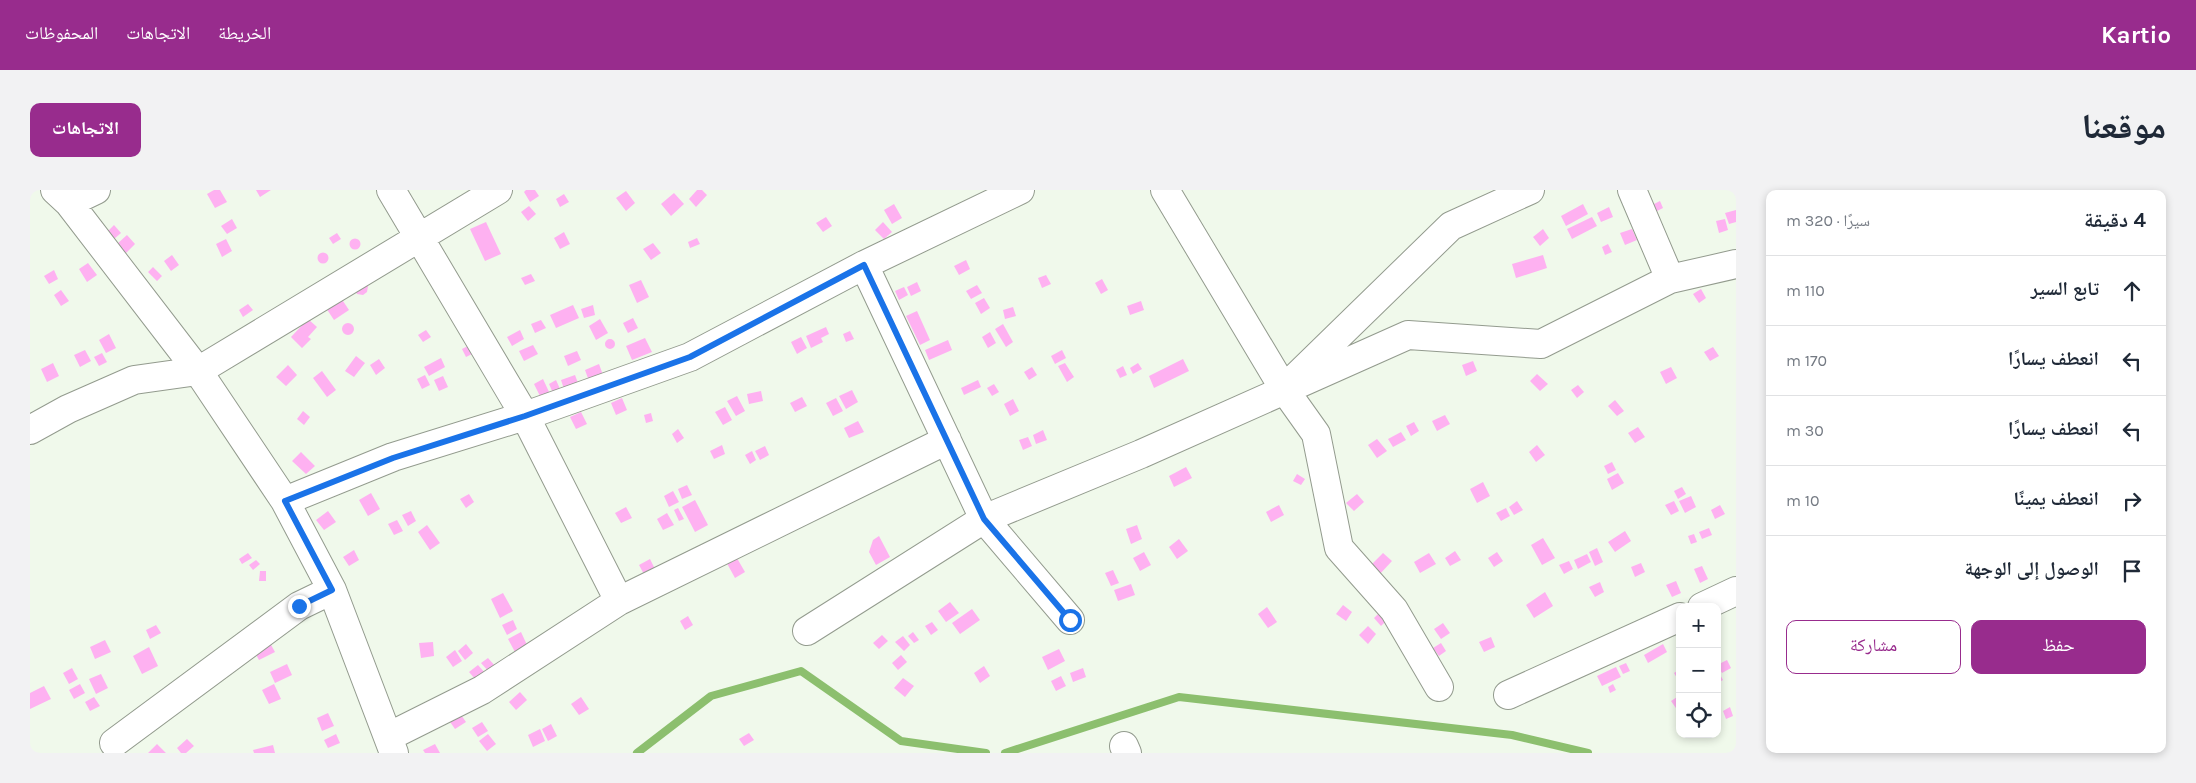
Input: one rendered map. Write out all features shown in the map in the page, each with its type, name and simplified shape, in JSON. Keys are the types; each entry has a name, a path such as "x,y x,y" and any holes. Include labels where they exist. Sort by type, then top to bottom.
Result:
{"street":[{"path":"96,190 62,197 198,371 285,501 332,590 391,745 482,690 619,601 947,440"},
{"path":"391,190 418,239 525,416 619,601"},
{"path":"30,430 68,409 134,380 198,371 498,190"},
{"path":"285,501 393,458 525,416 690,357 864,265 1020,190"},
{"path":"1165,190 1284,389 1316,434 1339,548 1394,610 1439,686"},
{"path":"1284,389 1451,226 1530,190"},
{"path":"1632,190 1670,279"},
{"path":"806,631 984,519 1141,454 1408,335 1541,344 1670,279 1736,264"},
{"path":"864,265 984,519 1070,620"},
{"path":"114,743 299,606 332,590"},
{"path":"1710,603 1736,591"},
{"path":"1508,695 1676,619"}],"building":[{"path":"214,190 220,190 227,202 215,208 207,194"},
{"path":"256,190 271,190 260,197"},
{"path":"526,190 535,190 539,196 530,202 524,192"},
{"path":"697,190 702,190 707,195 696,207 689,199"},
{"path":"626,191 635,203 626,211 616,198"},
{"path":"674,193 684,204 671,216 661,204"},
{"path":"564,194 569,202 560,207 556,199"},
{"path":"1660,201 1663,208 1655,212 1652,205"},
{"path":"894,204 902,218 892,224 884,210"},
{"path":"1583,204 1588,214 1566,226 1561,216"},
{"path":"529,206 536,214 528,221 521,212"},
{"path":"1609,207 1613,217 1601,222 1597,213"},
{"path":"1736,210 1736,222 1729,224 1725,213"},
{"path":"826,217 832,226 823,232 816,223"},
{"path":"1592,217 1597,226 1572,239 1567,229"},
{"path":"232,219 237,228 227,234 221,226"},
{"path":"1725,219 1728,230 1719,233 1716,221"},
{"path":"486,222 501,254 485,261 470,229"},
{"path":"883,222 892,232 884,239 875,230"},
{"path":"114,225 121,233 114,239 107,232"},
{"path":"1543,229 1549,238 1540,246 1533,237"},
{"path":"1632,229 1637,240 1625,245 1620,233"},
{"path":"564,232 570,244 560,249 554,238"},
{"path":"337,233 341,239 333,244 329,238"},
{"path":"127,235 135,244 126,253 117,244"},
{"path":"697,238 700,244 690,248 688,242"},
{"path":"226,239 232,251 222,257 216,244"},
{"path":"353,239 357,239 360,244 359,248 353,249 350,246 350,242"},
{"path":"653,243 661,253 651,260 643,249"},
{"path":"1608,244 1612,252 1605,255 1602,247"},
{"path":"321,253 325,253 328,258 327,262 321,263 318,260 318,256"},
{"path":"172,255 179,265 171,271 164,261"},
{"path":"1543,255 1547,268 1516,278 1512,264"},
{"path":"966,260 970,269 959,275 954,266"},
{"path":"88,263 97,275 87,282 79,269"},
{"path":"153,267 162,276 157,281 148,272"},
{"path":"54,270 58,279 49,284 44,276"},
{"path":"531,274 535,281 525,285 521,278"},
{"path":"1046,275 1051,284 1042,288 1038,278"},
{"path":"1102,279 1108,290 1101,294 1095,283"},
{"path":"641,280 649,297 637,303 629,285"},
{"path":"917,282 921,291 911,296 907,287"},
{"path":"365,283 368,286 367,292 363,295 357,294 355,290"},
{"path":"977,285 982,293 971,299 966,291"},
{"path":"904,287 908,295 899,300 895,291"},
{"path":"1701,289 1706,298 1699,303 1693,294"},
{"path":"61,290 69,301 61,306 54,295"},
{"path":"339,295 349,310 334,320 324,305"},
{"path":"984,298 990,308 981,314 975,303"},
{"path":"1141,301 1144,310 1130,315 1127,306"},
{"path":"248,304 253,310 243,317 239,310"},
{"path":"573,305 579,318 556,328 550,315"},
{"path":"593,305 595,315 584,318 581,309"},
{"path":"1013,307 1016,316 1005,319 1003,310"},
{"path":"917,311 930,340 920,345 906,316"},
{"path":"633,318 638,328 628,333 623,323"},
{"path":"308,319 317,327 308,337 311,339 302,348 291,337"},
{"path":"600,319 608,333 596,340 589,326"},
{"path":"541,320 546,328 535,333 531,324"},
{"path":"346,323 350,323 354,329 350,335 346,335 342,331 342,327"},
{"path":"1003,324 1013,342 1006,347 995,329"},
{"path":"826,327 829,334 821,338 823,342 811,348 806,336"},
{"path":"426,330 431,337 423,342 418,335"},
{"path":"520,330 524,339 512,346 507,337"},
{"path":"850,331 854,339 846,342 843,334"},
{"path":"990,332 996,343 988,348 982,337"},
{"path":"109,334 116,348 106,353 99,340"},
{"path":"801,337 807,348 797,354 791,342"},
{"path":"645,338 652,352 632,360 626,346"},
{"path":"610,339 615,344 610,349 605,344"},
{"path":"948,340 952,350 929,360 925,350"},
{"path":"470,345 474,353 466,357 462,349"},
{"path":"533,345 538,354 524,361 519,351"},
{"path":"1713,347 1719,356 1710,361 1704,352"},
{"path":"85,350 91,361 80,367 74,355"},
{"path":"1062,350 1066,358 1055,364 1051,356"},
{"path":"577,351 581,360 568,366 564,356"},
{"path":"102,353 107,362 99,366 94,357"},
{"path":"356,356 365,363 354,377 345,371"},
{"path":"441,358 445,367 429,376 424,367"},
{"path":"379,359 385,368 376,375 370,365"},
{"path":"1183,359 1189,371 1154,388 1149,376"},
{"path":"1473,361 1477,371 1466,376 1462,365"},
{"path":"53,363 59,376 47,382 41,369"},
{"path":"1065,363 1074,377 1067,382 1058,366"},
{"path":"1138,363 1142,369 1133,374 1130,368"},
{"path":"599,364 603,375 589,381 585,370"},
{"path":"288,365 297,375 286,386 276,377"},
{"path":"1123,366 1127,375 1120,378 1116,370"},
{"path":"1032,367 1037,375 1029,380 1024,372"},
{"path":"1671,367 1677,378 1666,384 1660,372"},
{"path":"322,371 336,390 327,397 313,378"},
{"path":"1537,374 1548,384 1540,391 1530,381"},
{"path":"425,375 430,385 422,389 417,379"},
{"path":"575,375 578,383 564,389 561,380"},
{"path":"443,376 448,387 439,391 434,380"},
{"path":"543,379 550,394 541,398 534,384"},
{"path":"556,380 560,389 553,393 549,384"},
{"path":"978,380 981,387 964,395 961,388"},
{"path":"994,384 999,392 992,396 987,388"},
{"path":"1578,385 1584,392 1577,398 1571,390"},
{"path":"852,390 858,402 846,409 839,396"},
{"path":"761,391 763,401 749,404 747,394"},
{"path":"737,396 745,411 736,416 727,401"},
{"path":"802,397 807,406 795,412 790,403"},
{"path":"622,398 627,410 616,415 611,403"},
{"path":"836,398 843,411 833,416 826,403"},
{"path":"1013,399 1019,411 1010,416 1004,404"},
{"path":"1615,400 1624,411 1617,416 1608,406"},
{"path":"725,407 732,420 723,425 715,412"},
{"path":"303,411 310,417 304,425 297,419"},
{"path":"581,412 587,424 576,429 570,417"},
{"path":"651,413 653,421 646,423 644,415"},
{"path":"1445,415 1450,424 1437,431 1432,421"},
{"path":"858,421 864,432 849,438 844,428"},
{"path":"1414,422 1419,431 1411,436 1406,426"},
{"path":"1638,427 1645,437 1635,443 1628,433"},
{"path":"678,429 684,438 677,443 672,434"},
{"path":"1043,430 1047,440 1036,444 1033,435"},
{"path":"1401,432 1406,440 1393,447 1388,439"},
{"path":"1028,437 1032,446 1023,450 1019,440"},
{"path":"1377,439 1387,451 1377,458 1368,445"},
{"path":"722,445 725,454 714,459 710,451"},
{"path":"1537,445 1545,455 1536,462 1529,452"},
{"path":"765,446 769,455 760,460 755,451"},
{"path":"752,451 756,460 750,464 745,455"},
{"path":"301,452 315,466 306,474 292,461"},
{"path":"1612,462 1616,470 1608,474 1604,466"},
{"path":"1186,467 1192,478 1174,487 1169,476"},
{"path":"1618,473 1624,483 1612,490 1607,479"},
{"path":"1297,474 1305,479 1301,485 1293,481"},
{"path":"1483,482 1490,496 1477,503 1470,489"},
{"path":"687,485 692,495 682,499 678,489"},
{"path":"1682,487 1686,494 1678,499 1674,491"},
{"path":"673,491 679,502 669,507 664,496"},
{"path":"371,493 380,509 368,516 359,500"},
{"path":"469,494 474,502 466,508 460,499"},
{"path":"1357,494 1364,502 1354,511 1346,503"},
{"path":"1691,496 1696,507 1685,513 1679,501"},
{"path":"695,500 708,525 695,532 682,507"},
{"path":"1517,501 1523,510 1514,515 1509,507"},
{"path":"1674,501 1679,511 1671,515 1665,505"},
{"path":"1279,505 1284,515 1271,522 1266,512"},
{"path":"1720,505 1725,514 1715,519 1711,510"},
{"path":"626,507 632,518 621,523 615,513"},
{"path":"678,508 684,519 679,521 674,510"},
{"path":"1506,508 1510,516 1501,521 1496,513"},
{"path":"328,511 336,522 324,530 316,520"},
{"path":"411,511 416,521 408,526 402,515"},
{"path":"667,513 674,525 663,530 657,519"},
{"path":"397,520 403,531 394,535 388,524"},
{"path":"427,525 440,543 430,550 418,532"},
{"path":"1137,525 1142,539 1131,544 1126,529"},
{"path":"1709,528 1712,535 1702,539 1699,532"},
{"path":"1625,531 1631,541 1615,552 1608,542"},
{"path":"1694,534 1697,542 1691,544 1688,536"},
{"path":"879,536 890,557 876,565 869,552 873,540"},
{"path":"1543,538 1555,558 1542,565 1531,545"},
{"path":"1179,539 1188,551 1177,559 1169,547"},
{"path":"1597,548 1603,562 1595,566 1589,552"},
{"path":"354,550 359,560 349,566 343,557"},
{"path":"1455,551 1461,560 1450,566 1445,558"},
{"path":"1144,552 1151,565 1140,571 1133,558"},
{"path":"1497,552 1503,561 1494,567 1488,558"},
{"path":"248,553 252,558 242,564 239,559"},
{"path":"734,553 745,572 735,578 724,558"},
{"path":"1383,553 1392,561 1379,575 1370,566"},
{"path":"1429,553 1436,564 1420,573 1414,562"},
{"path":"1587,554 1591,562 1578,569 1574,560"},
{"path":"650,559 656,571 645,576 639,565"},
{"path":"256,560 260,564 253,570 249,565"},
{"path":"1569,561 1573,569 1564,574 1559,565"},
{"path":"1641,563 1645,572 1635,577 1631,567"},
{"path":"1702,566 1708,579 1700,583 1694,569"},
{"path":"1113,570 1119,583 1111,586 1105,573"},
{"path":"260,571 266,571 266,581 259,581"},
{"path":"1676,581 1681,593 1672,597 1666,585"},
{"path":"1600,582 1604,592 1595,597 1589,587"},
{"path":"1131,584 1135,595 1118,601 1114,590"},
{"path":"1545,592 1553,606 1534,618 1526,605"},
{"path":"503,593 513,611 500,618 491,599"},
{"path":"950,602 959,613 946,622 938,611"},
{"path":"1343,605 1352,612 1346,621 1336,614"},
{"path":"1267,607 1277,622 1268,628 1258,614"},
{"path":"972,609 980,620 960,634 952,623"},
{"path":"1381,611 1389,618 1381,626 1374,618"},
{"path":"688,616 693,625 685,630 680,621"},
{"path":"513,620 517,629 507,635 502,625"},
{"path":"932,622 938,630 931,635 925,626"},
{"path":"1443,623 1450,633 1441,639 1434,629"},
{"path":"156,625 161,633 150,639 146,630"},
{"path":"1368,626 1376,634 1368,644 1359,635"},
{"path":"521,632 527,645 515,652 508,639"},
{"path":"913,632 919,640 914,643 908,636"},
{"path":"882,635 888,641 879,649 873,643"},
{"path":"903,636 910,645 904,651 895,642"},
{"path":"1491,637 1495,647 1484,652 1479,642"},
{"path":"105,640 111,652 95,659 90,647"},
{"path":"433,642 434,656 421,658 419,643"},
{"path":"270,643 275,652 259,660 254,651"},
{"path":"1441,643 1446,651 1439,656 1433,648"},
{"path":"466,644 473,653 465,660 458,651"},
{"path":"1663,644 1667,652 1648,663 1644,655"},
{"path":"149,647 158,666 142,674 133,656"},
{"path":"1059,649 1065,661 1048,670 1042,657"},
{"path":"455,650 462,661 453,667 446,657"},
{"path":"901,655 907,662 898,670 892,663"},
{"path":"488,658 496,667 489,672 481,663"},
{"path":"1727,660 1731,668 1722,673 1721,663"},
{"path":"1626,663 1630,671 1623,674 1619,666"},
{"path":"287,664 292,675 275,683 270,672"},
{"path":"478,665 485,673 476,680 469,672"},
{"path":"984,666 990,676 980,683 974,673"},
{"path":"1616,667 1621,677 1602,686 1597,676"},
{"path":"72,668 78,679 69,684 63,673"},
{"path":"1083,668 1086,677 1073,682 1070,673"},
{"path":"101,674 108,688 96,694 89,679"},
{"path":"1061,676 1066,686 1056,691 1051,681"},
{"path":"903,678 914,686 905,697 894,688"},
{"path":"80,684 85,693 74,699 69,690"},
{"path":"274,684 281,699 269,704 262,690"},
{"path":"1613,684 1616,690 1610,693 1608,687"},
{"path":"44,686 51,699 30,709 30,693"},
{"path":"520,692 527,700 516,710 509,702"},
{"path":"94,697 100,706 90,711 85,702"},
{"path":"581,697 589,709 579,715 571,704"},
{"path":"1676,698 1676,708 1671,701"},
{"path":"1730,707 1733,716 1726,719 1723,711"},
{"path":"459,712 466,722 455,729 448,719"},
{"path":"328,713 334,726 322,731 317,718"},
{"path":"482,722 488,731 478,737 472,728"},
{"path":"551,724 557,736 548,741 542,729"},
{"path":"540,729 545,741 533,747 528,735"},
{"path":"749,733 754,740 744,746 739,739"},
{"path":"336,734 340,743 328,748 324,740"},
{"path":"488,734 496,744 487,751 479,741"},
{"path":"187,739 194,746 186,753 181,753 177,748"},
{"path":"157,744 166,753 148,753"},
{"path":"435,744 440,753 425,753 423,750"},
{"path":"273,745 275,753 254,753 253,750"}],"waterway":[{"path":"637,753 711,696 801,671 901,741 986,753"},
{"path":"1005,753 1179,697 1512,735 1588,753"}],"route":[{"path":"299,606 332,590 285,501 393,458 525,416 690,357 864,265 984,519 1070,620"}]}
